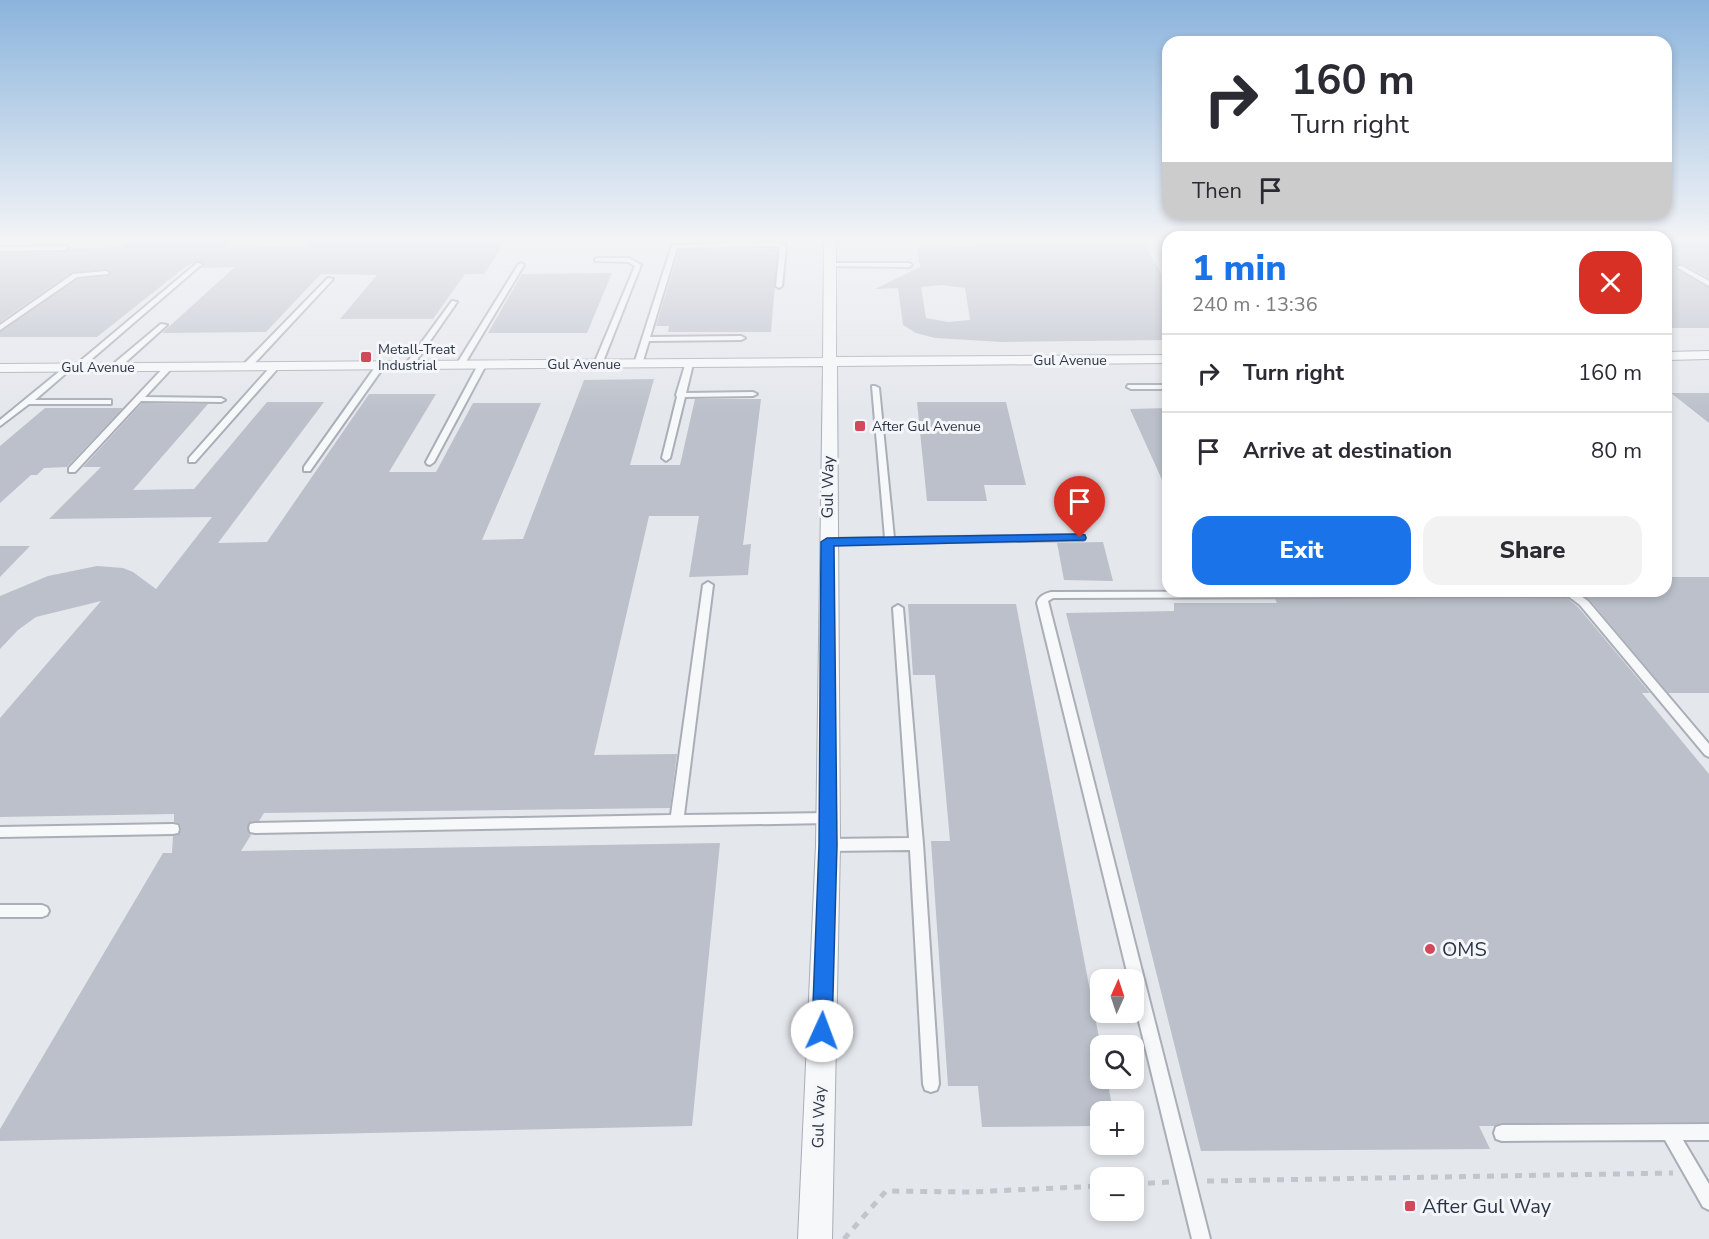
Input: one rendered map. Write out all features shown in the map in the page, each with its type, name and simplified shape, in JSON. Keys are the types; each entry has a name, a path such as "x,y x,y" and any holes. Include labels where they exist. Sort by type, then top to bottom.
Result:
{"street":[{"name":"Gul Way","path":"815,1239 828,832 827,542 830,297"},
{"path":"1672,356 1709,355"},
{"name":"Gul Avenue","path":"0,368 1162,359"}],"lane":[{"path":"0,328 44,297"},
{"path":"0,424 73,368 159,297"},
{"path":"247,366 313,297"},
{"path":"460,365 501,297"},
{"path":"598,364 625,297"},
{"path":"638,364 658,297"},
{"path":"409,365 454,302"},
{"path":"115,367 163,325"},
{"path":"645,339 741,338"},
{"path":"666,458 689,364"},
{"path":"306,469 381,365"},
{"path":"430,462 482,365"},
{"path":"192,460 276,366"},
{"path":"72,470 169,367"},
{"path":"875,387 890,541"},
{"path":"1131,387 1162,387"},
{"path":"680,395 753,394"},
{"path":"138,399 221,400"},
{"path":"26,402 108,402"},
{"path":"827,542 1080,538"},
{"path":"676,820 708,585"},
{"path":"1162,595 1046,596 1042,603 1201,1239"},
{"path":"1576,597 1584,603 1709,752"},
{"path":"898,608 931,1084"},
{"path":"255,828 676,820 828,832 916,844"},
{"path":"0,832 173,829"},
{"path":"0,911 42,910"},
{"path":"1669,1132 1709,1201"},
{"path":"1502,1133 1709,1132"}],"path":[{"path":"1144,1184 1693,1173"},
{"path":"843,1239 886,1191 970,1192 1090,1186"}],"building":[{"path":"0,297 36,297 0,322"},
{"path":"52,297 148,297 97,337 0,337 0,332"},
{"path":"202,297 299,297 266,332 162,333"},
{"path":"359,297 449,297 433,319 340,319"},
{"path":"509,297 602,297 587,333 488,333"},
{"path":"665,297 774,297 771,332 668,332 669,326 656,326"},
{"path":"899,297 923,297 926,318 948,322 970,320 966,297 1162,297 1162,340 1002,342 935,338 916,333 903,325"},
{"path":"1672,297 1709,297 1709,328 1672,328"},
{"path":"654,379 630,465 680,465 695,399 761,399 743,545 751,544 748,575 689,577 699,516 649,516 594,755 677,754 670,808 264,813 259,821 248,823 248,833 251,835 241,851 720,843 692,1126 0,1141 0,1129 163,853 172,853 173,836 178,835 181,830 180,824 174,822 174,814 0,817 0,718 101,601 36,617 18,630 0,649 0,596 48,576 97,566 123,568 133,572 156,589 212,517 49,519 101,467 83,467 142,403 208,404 133,490 194,489 267,402 324,402 218,543 267,542 369,394 436,394 389,472 436,472 473,403 541,403 482,540 523,539 584,380"},
{"path":"1672,393 1709,393 1709,423 1672,394"},
{"path":"917,402 1006,402 1026,485 984,485 987,501 927,501"},
{"path":"45,408 123,408 67,467 44,468 37,475 31,475 0,503 0,446"},
{"path":"1162,408 1162,480 1130,409"},
{"path":"1103,542 1113,581 1064,580 1057,543"},
{"path":"0,546 30,546 0,577"},
{"path":"1672,577 1709,577 1709,693 1668,693 1586,597 1672,597"},
{"name":"OMS","path":"1567,598 1578,607 1650,693 1642,693 1709,774 1709,1122 1502,1123 1494,1126 1479,1126 1490,1149 1201,1151 1066,613 1174,611 1174,603 1277,603 1275,599"},
{"path":"908,604 1016,604 1090,991 1090,1023 1096,1023 1099,1035 1090,1035 1090,1089 1109,1089 1111,1101 1090,1101 1090,1126 982,1127 978,1086 948,1086 931,841 950,841 935,675 913,675"}],"place":[{"name":"Metall-Treat Industrial","path":"366,357"},
{"name":"After Gul Avenue","path":"860,426"},
{"name":"OMS","path":"1430,949"},
{"name":"After Gul Way","path":"1410,1206"}],"route":[{"path":"822,1031 828,845 827,542 1080,538"}]}
